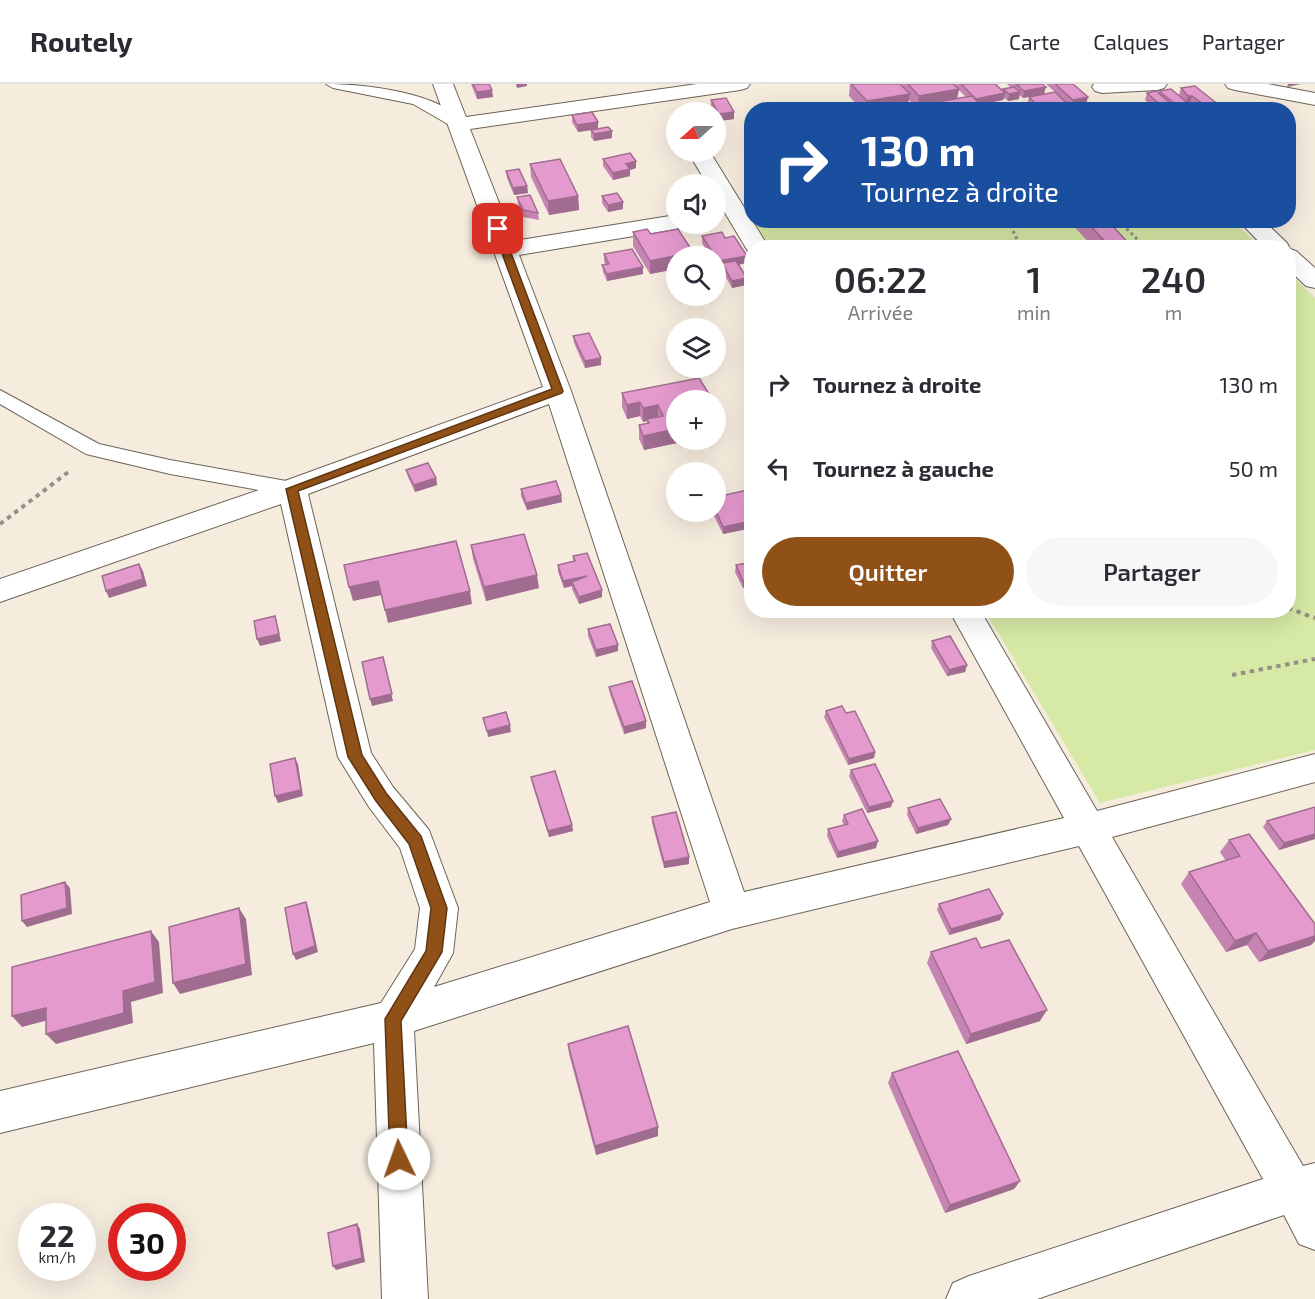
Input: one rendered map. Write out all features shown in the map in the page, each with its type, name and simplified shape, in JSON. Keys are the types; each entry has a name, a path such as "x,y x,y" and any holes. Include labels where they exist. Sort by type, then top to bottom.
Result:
{"street":[{"path":"443,84 558,391 732,912"},
{"path":"458,124 661,89 740,84"},
{"path":"1100,86 1157,84"},
{"path":"1235,84 1315,99"},
{"path":"1100,86 1117,102"},
{"path":"661,89 668,102"},
{"path":"1296,113 1315,109"},
{"path":"705,162 751,240"},
{"path":"505,250 666,224"},
{"path":"1259,228 1274,240"},
{"path":"1296,257 1315,280"},
{"path":"0,591 292,489 558,391"},
{"path":"292,489 355,757 381,797 416,841 439,908 434,952 393,1019 405,1299"},
{"path":"969,618 1089,828 1305,1187 1315,1228"},
{"path":"0,1112 393,1019 732,912 1089,828 1315,768"},
{"path":"969,1299 1305,1187"}],"lane":[{"path":"333,84 417,100 458,124"},
{"path":"0,396 93,449 170,468 292,489"}],"path":[{"path":"1126,228 1138,240"},
{"path":"0,524 53,486 93,449"},
{"path":"1296,611 1315,618"},
{"path":"1232,675 1315,659"}],"green space":[{"path":"756,228 1240,228 1253,240 764,240"},
{"path":"1296,280 1315,298 1315,750 1100,803 989,618 1296,618"}],"building":[{"path":"473,84 489,84 492,90 477,92"},
{"path":"851,84 900,84 910,94 867,101"},
{"path":"908,84 953,84 959,89 919,96"},
{"path":"961,84 995,84 1005,93 976,99"},
{"path":"1016,84 1042,84 1046,87 1024,91"},
{"path":"1055,84 1073,84 1088,97 1073,100"},
{"path":"1195,86 1215,102 1200,102 1188,96 1181,88"},
{"path":"1014,87 1020,92 1009,94 1003,89"},
{"path":"1171,89 1186,102 1173,102 1159,91"},
{"path":"1156,91 1169,102 1157,102 1147,93"},
{"path":"1055,92 1066,102 1034,102 1029,97"},
{"path":"972,96 978,102 943,102"},
{"path":"726,98 734,112 726,113 726,102 712,102 711,100"},
{"path":"592,112 598,122 577,125 572,115"},
{"path":"608,127 612,131 594,134 591,130"},
{"path":"630,153 636,161 626,164 630,169 613,173 603,159"},
{"path":"560,159 578,196 548,201 530,164"},
{"path":"519,169 527,186 513,188 506,171"},
{"path":"617,193 623,202 608,205 602,196"},
{"path":"530,195 538,213 523,210 517,197"},
{"path":"1092,228 1114,228 1126,240 1104,240"},
{"path":"647,229 651,234 666,231 666,234 681,234 689,246 666,246 666,258 650,261 633,232"},
{"path":"723,234 725,238 734,236 744,251 744,257 726,260 726,246 708,246 702,236"},
{"path":"632,249 643,267 607,274 602,265 609,264 604,254"},
{"path":"736,261 744,273 744,279 732,281 726,270 726,262"},
{"path":"589,333 601,358 585,361 573,336"},
{"path":"699,378 706,390 666,390 666,431 643,436 639,425 649,423 647,419 663,416 658,405 643,408 640,402 627,405 622,393"},
{"path":"428,463 436,478 414,485 406,470"},
{"path":"556,481 561,495 526,503 521,489"},
{"path":"744,491 744,523 723,527 721,522 726,522 726,495"},
{"path":"524,534 537,575 484,587 471,545"},
{"path":"456,541 470,591 385,610 378,581 349,587 344,565"},
{"path":"587,553 602,590 579,597 572,582 587,576 563,581 558,565 575,561 573,556"},
{"path":"139,564 143,579 106,591 102,576"},
{"path":"744,564 744,581 743,581 736,565"},
{"path":"275,616 279,634 257,639 254,621"},
{"path":"610,624 618,645 596,650 588,629"},
{"path":"950,636 967,665 949,670 932,641"},
{"path":"383,657 392,694 370,699 362,662"},
{"path":"632,681 646,721 624,727 609,687"},
{"path":"842,706 846,713 855,711 875,752 849,759 826,711"},
{"path":"506,712 510,725 487,731 483,718"},
{"path":"295,758 301,790 275,796 270,764"},
{"path":"875,764 893,801 869,807 851,770"},
{"path":"555,771 572,825 548,831 531,777"},
{"path":"940,799 951,819 918,828 908,808"},
{"path":"1315,807 1315,834 1284,843 1267,821"},
{"path":"862,809 878,841 838,852 828,829 848,824 844,815"},
{"path":"676,812 689,857 664,862 652,817"},
{"path":"1249,834 1315,924 1315,936 1268,951 1256,933 1235,941 1189,872 1240,856 1229,840"},
{"path":"65,882 67,908 22,921 21,895"},
{"path":"989,889 1003,914 951,929 939,904"},
{"path":"306,902 315,946 293,954 285,908"},
{"path":"239,908 246,964 173,983 169,927"},
{"path":"151,931 155,982 123,991 124,1013 46,1034 46,1008 12,1016 12,967"},
{"path":"976,938 981,948 1009,940 1047,1010 971,1034 931,952"},
{"path":"628,1026 658,1127 595,1146 568,1044"},
{"path":"958,1051 1020,1181 950,1205 892,1073"},
{"path":"357,1224 362,1258 333,1266 328,1233"}],"route":[{"path":"399,1159 393,1019 434,952 439,908 416,841 381,797 355,757 292,489 558,391 498,229"}]}
